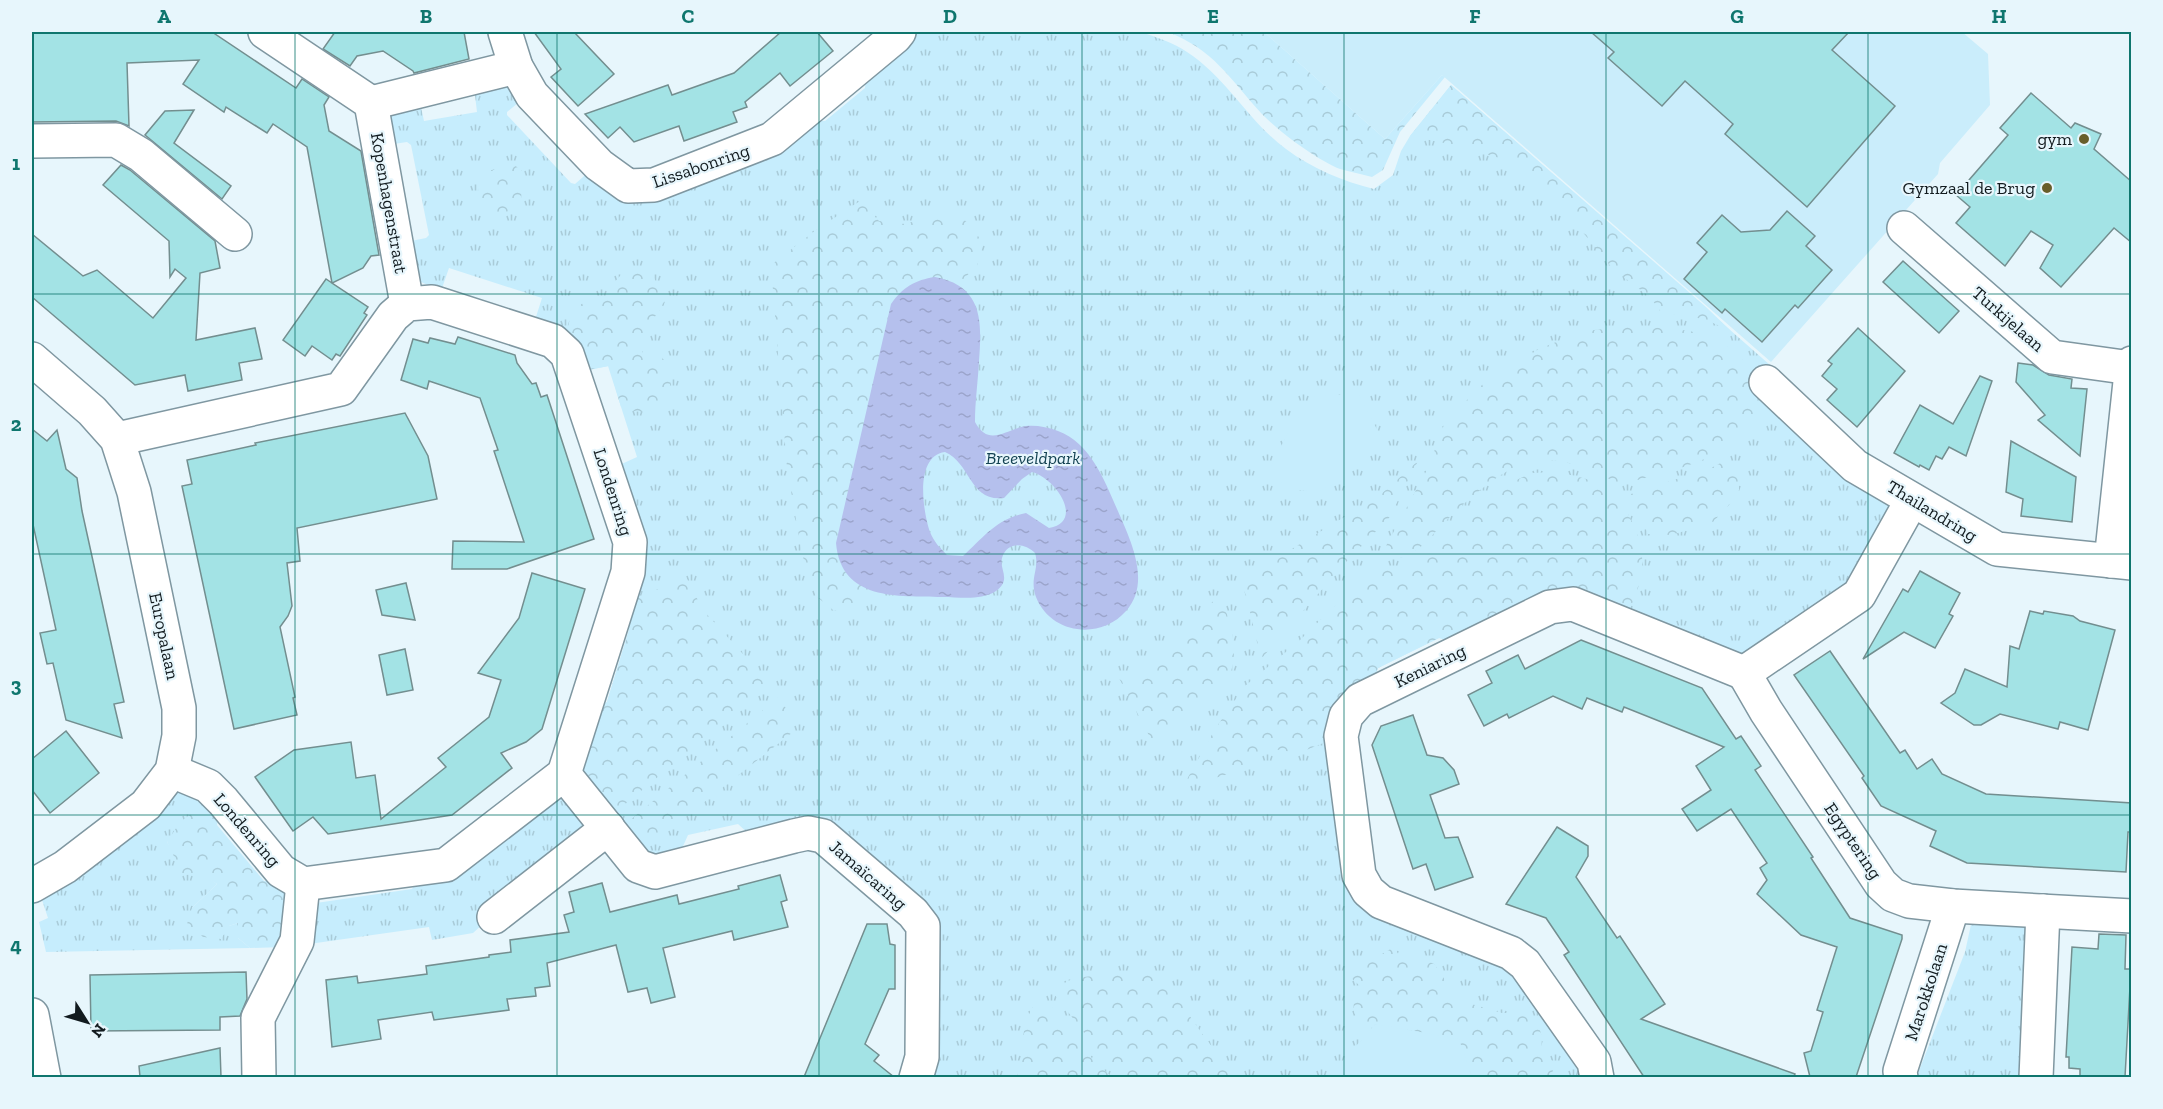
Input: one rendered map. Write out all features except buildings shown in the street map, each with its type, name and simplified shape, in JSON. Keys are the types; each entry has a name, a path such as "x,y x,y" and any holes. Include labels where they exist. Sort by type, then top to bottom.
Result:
{"street":[{"path":"265,32 371,103 516,67"},
{"name":"Lissabonring","path":"505,32 516,67 532,94 599,165 628,186 654,185 772,139 896,37 899,32"},
{"name":"Kopenhagenstraat","path":"371,103 407,304"},
{"path":"32,141 116,140 141,155 236,234"},
{"name":"Turkijelaan","path":"1904,228 2052,357 2131,368"},
{"name":"Londenring","path":"407,304 432,302 553,341 567,354 630,542 628,572 564,774"},
{"path":"117,439 341,390 393,316 407,304"},
{"name":"Europalaan","path":"32,359 92,411 117,439 134,492 179,708 179,736 172,771 146,805 65,867 32,886"},
{"path":"2121,562 2132,363"},
{"name":"Thailandring","path":"1766,382 1855,466 1997,549 2121,562"},
{"path":"1744,673 1859,595 1912,500"},
{"name":"Keniaring","path":"1598,1077 1594,1062 1525,964 1511,953 1381,902 1368,891 1359,875 1341,735 1346,716 1360,700 1550,607 1561,605 1573,604 1744,673"},
{"name":"Egyptering","path":"1744,673 1766,711 1881,884 1893,895 1909,901 1953,906 2132,916"},
{"name":"Londenring","path":"172,771 208,786 282,871 303,884"},
{"path":"259,1077 258,1018 297,941 303,884 446,865 564,774"},
{"name":"Jamaïcaring","path":"564,774 638,866 655,872 808,833 823,836 913,913 923,926 922,1057 916,1077"},
{"path":"495,917 608,828"},
{"name":"Marokkolaan","path":"1901,1077 1900,1071 1953,906"},
{"path":"2036,1077 2043,911"},
{"path":"32,1015 44,1077"}],"shaded area":[{"path":"1264,32 1962,32 1988,54 1990,105 1940,163 1938,174 1771,362 1442,75 1385,139"}],"green space":[{"name":"Breeveldpark","path":"912,32 1141,32 1165,40 1201,62 1260,126 1286,149 1328,174 1374,189 1393,175 1401,151 1410,136 1451,85 1770,365 1753,383 1892,507 1851,590 1740,656 1578,597 1456,642 1439,638 1378,668 1372,684 1357,691 1350,873 1507,960 1589,1077 933,1077 935,917 820,818 751,836 738,824 688,835 680,853 650,858 612,815 593,712 607,702 629,630 623,617 615,467 637,457 608,366 583,371 535,320 542,298 449,268 441,291 419,281 406,242 426,238 429,235 411,145 407,142 387,145 389,114 419,98 424,121 477,112 474,87 501,84 512,88 524,98 507,112 507,115 571,183 575,184 591,170 611,188 811,120 825,121 865,88 866,74"},
{"path":"1168,32 1264,32 1385,139 1442,75 1445,77 1400,132 1383,170 1372,177 1340,169 1298,144 1261,113 1209,56 1184,39"},
{"path":"1451,85 1731,331 1704,319 1661,312 1650,297 1613,269 1556,196 1531,175 1499,158 1454,145 1410,136"},
{"path":"512,163 523,172 521,200 511,210 494,211 481,199 479,181 485,170 506,170"},
{"path":"860,201 879,221 905,224 935,215 956,212 973,228 983,244 977,266 958,284 948,279 837,556 851,578 873,590 851,614 833,610 816,596 802,554 787,468 771,265 816,230"},
{"path":"627,268 650,271 666,297 664,305 646,328 648,331 641,345 643,355 657,350 672,372 668,398 657,407 641,412 621,407 609,366 583,371 566,336 572,309 597,296 604,300 612,285"},
{"path":"1637,326 1690,331 1722,343 1752,371 1775,404 1722,450 1698,462 1620,485 1588,469 1565,462 1541,460 1518,466 1507,471 1473,496 1417,550 1403,557 1379,559 1428,468 1445,422 1484,383 1539,349 1571,336 1594,330"},
{"path":"1358,393 1381,437 1345,479 1317,492 1287,489 1270,469 1289,430 1314,397"},
{"path":"1728,459 1739,478 1739,490 1712,523 1671,535 1648,534 1628,495 1713,467"},
{"path":"1418,461 1389,518 1346,562 1261,659 1246,595 1239,581 1379,496"},
{"path":"1557,472 1588,480 1605,488 1620,503 1633,523 1641,546 1642,568 1638,587 1627,616 1578,597 1456,642 1439,638 1378,668 1372,684 1333,739 1299,753 1267,748 1230,773 1210,779 1186,781 1215,729 1245,686 1299,641 1367,574 1403,567 1424,557 1450,531 1506,485 1531,473"},
{"path":"686,577 703,610 770,684 612,815 581,769 593,712 607,702 629,630 623,617 627,602"},
{"path":"1219,594 1232,631 1234,644 1232,669 1227,681 1216,694 1183,720 1155,747 1119,678 1136,672 1164,655"},
{"path":"780,696 793,732 641,852 623,826"},
{"path":"188,791 220,810 167,842 174,853 217,884 192,908 229,926 238,923 238,938 250,948 46,952 39,922 48,918 42,900 176,793"},
{"path":"561,795 591,826 473,933 432,940 429,927 309,944 316,903 412,889 420,877 484,857 523,827 526,813"},
{"path":"199,808 220,810 217,825 264,881 280,882 286,896 283,947 250,948 238,938 238,923 229,926 221,939 203,937 187,924 192,908 217,884 200,874 183,875 167,842 180,822"},
{"path":"1972,920 2032,923 2021,1077 1919,1078 1917,1076 1965,952"},
{"path":"1394,947 1400,957 1410,953 1434,964 1443,976 1447,987 1458,1000 1502,1013 1519,1013 1537,1019 1542,1038 1541,1052 1555,1063 1551,1077 1472,1077 1458,1039 1375,1024 1368,1032 1355,1016 1354,1005 1360,986 1349,976 1352,967"},
{"path":"1165,971 1197,1027 1237,1077 1126,1077 1099,1052 1051,990 1074,978"},
{"path":"1042,995 1095,1062 1112,1077 1017,1077 1025,1025"},
{"path":"1375,1024 1459,1039 1472,1077 1329,1077"}],"water":[{"path":"935,277 963,288 976,307 980,346 975,422 980,430 986,434 998,435 1026,426 1050,428 1079,444 1095,463 1128,534 1138,574 1134,600 1116,620 1104,626 1077,629 1064,626 1053,619 1043,610 1034,590 1035,553 1026,547 1017,545 1004,552 1002,566 1004,580 1000,588 990,594 977,597 890,595 874,591 848,576 840,562 836,543 891,304 905,289 915,282","holes":["945,452 954,457 977,488 992,498 1004,498 1032,472 1041,476 1057,490 1063,499 1066,509 1065,517 1060,524 1049,528 1026,513 1016,516 998,524 963,556 947,555 935,542 930,532 923,499 923,486 929,463 935,456"]}],"place":[{"name":"gym","path":"2084,139"},
{"name":"Gymzaal de Brug","path":"2047,188"}]}
